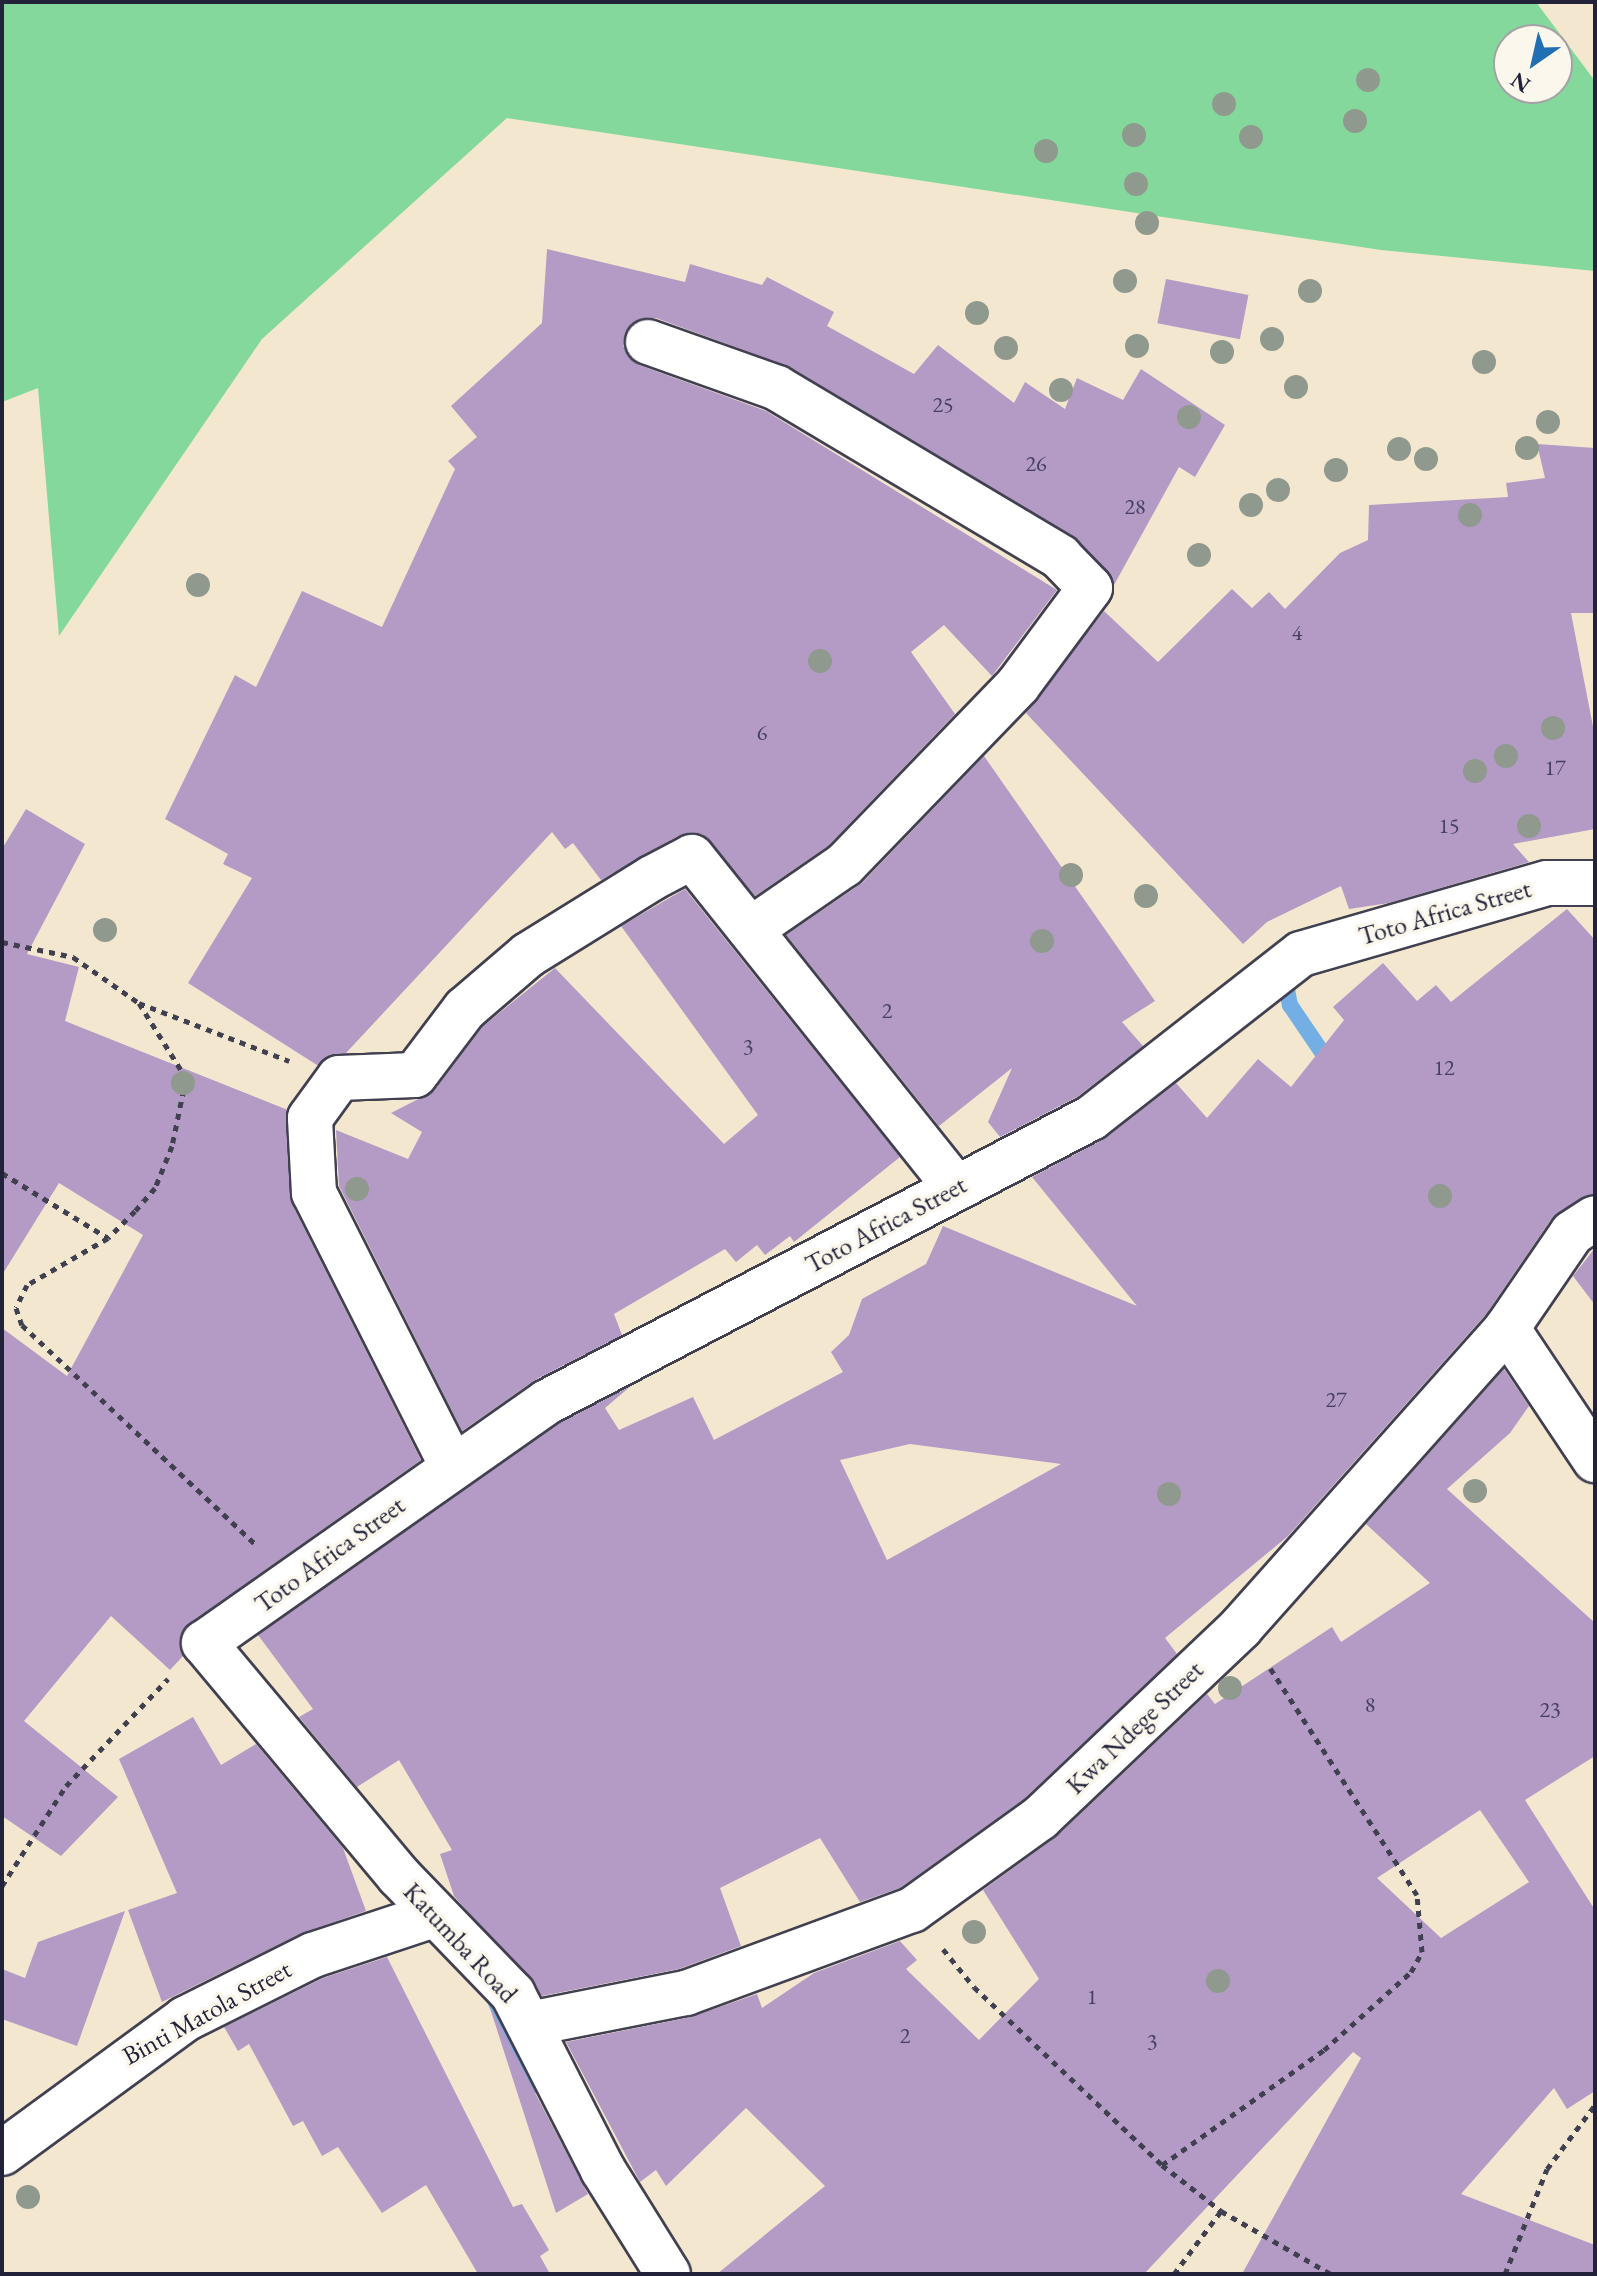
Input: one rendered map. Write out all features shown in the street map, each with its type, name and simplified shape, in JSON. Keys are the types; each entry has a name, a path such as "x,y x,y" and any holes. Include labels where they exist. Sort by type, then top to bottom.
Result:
{"street":[{"path":"648,342 777,388 1060,557 1090,588 1018,685 844,865 754,927"},
{"path":"451,1464 314,1193 310,1118 339,1078 415,1075 465,1009 528,955 692,857 754,927 956,1188"},
{"name":"Toto Africa Street","path":"204,1643 297,1583 451,1464 547,1402 1091,1118 1301,954 1547,883 1595,883"},
{"name":"Kwa Ndege Street","path":"529,2024 686,1993 912,1910 1040,1818 1241,1627 1507,1328 1572,1233 1595,1218"},
{"path":"1507,1328 1595,1460"},
{"name":"Katumba Road","path":"204,1643 434,1915 513,1994 603,2170 668,2274"},
{"name":"Binti Matola Street","path":"2,2153 185,2019 313,1955 434,1915"}],"path":[{"path":"2,942 73,957 139,1003 339,1078"},
{"path":"139,1003 186,1078 155,1188 108,1238 18,1294 22,1325 297,1583"},
{"path":"2,1173 108,1238"},
{"path":"1162,2165 1334,2041 1411,1972 1422,1952 1417,1895 1241,1627"},
{"path":"2,1886 92,1755 204,1643"},
{"path":"912,1910 974,1987 1162,2165 1221,2211 1331,2274"},
{"path":"1505,2274 1547,2169 1595,2105"},
{"path":"1174,2274 1221,2211"}],"green space":[{"path":"2,2 1536,2 1552,24 1493,24 1493,104 1573,104 1573,52 1595,81 1595,271 1381,250 507,118 262,339 59,636 38,388 2,402"}],"building":[{"path":"547,249 685,282 690,264 762,285 767,277 834,312 827,326 914,374 938,345 1014,403 1025,382 1065,409 1077,378 1123,400 1141,369 1225,425 1195,477 1179,467 1114,585 1073,536 790,367 656,318 632,323 623,346 639,365 766,411 1057,590 992,676 944,625 911,652 955,714 828,846 755,896 702,834 680,835 601,880 573,843 565,849 552,832 346,1053 317,1065 188,983 252,878 223,864 228,854 165,819 235,675 256,687 302,591 382,627 455,469 448,461 477,437 451,406 542,323"},
{"path":"1166,279 1248,295 1240,339 1157,323"},
{"path":"1537,444 1595,448 1595,613 1571,613 1595,737 1595,829 1513,844 1529,862 1389,903 1349,909 1341,886 1267,922 1243,944 1026,713 1104,611 1158,662 1232,589 1252,608 1269,592 1285,609 1340,553 1368,540 1369,505 1508,497 1506,483 1545,478"},
{"path":"984,756 1155,1001 1122,1022 1143,1046 1077,1097 1000,1137 988,1122 1012,1068 939,1126 786,935 862,883"},
{"path":"26,809 85,844 27,954 79,967 65,1021 288,1110 292,1204 421,1460 190,1623 181,1634 183,1656 170,1670 111,1616 24,1721 118,1797 61,1856 2,1816 2,1328 67,1376 143,1235 59,1183 2,1275 2,849"},
{"path":"685,889 900,1157 794,1242 790,1236 765,1255 757,1245 736,1262 725,1249 614,1314 622,1335 535,1380 462,1431 339,1186 336,1130 408,1159 422,1132 391,1113 434,1091 483,1026 555,968 724,1144 758,1115 621,926"},
{"path":"1567,909 1595,940 1595,1193 1552,1218 1487,1313 1288,1536 1165,1638 1177,1654 1024,1799 900,1888 860,1902 820,1838 720,1888 741,1946 679,1969 542,1996 454,1896 440,1854 452,1850 399,1760 357,1787 299,1717 313,1709 258,1635 560,1423 631,1386 605,1408 619,1430 693,1397 714,1440 843,1372 831,1352 849,1335 862,1299 926,1264 943,1226 1137,1306 1032,1177 1106,1138 1176,1083 1207,1118 1258,1059 1291,1087 1344,1020 1333,1007 1383,963 1417,1001 1436,985 1451,1002","holes":["910,1444 1061,1464 887,1560 840,1460"]},
{"path":"1595,1248 1595,1305 1573,1276"},
{"path":"1504,1369 1529,1406 1510,1433 1447,1489 1595,1623 1595,1756 1525,1800 1595,1910 1595,2091 1567,2109 1554,2088 1461,2194 1595,2245 1595,2274 1242,2274 1361,2058 1353,2052 1144,2274 717,2274 825,2186 746,2108 666,2186 656,2170 640,2182 566,2042 691,2017 757,1994 762,2008 814,1973 900,1941 917,1960 906,1969 979,2040 1039,1979 983,1890 1057,1836 1207,1694 1215,1704 1332,1627 1341,1642 1430,1583 1366,1524","holes":["1480,1810 1529,1882 1441,1938 1377,1878"]},
{"path":"193,1717 221,1765 256,1744 343,1848 366,1911 302,1933 162,2002 128,1910 177,1893 119,1759"},
{"path":"125,1911 77,2046 2,2019 2,1969 25,1978 38,1942"},
{"path":"387,1957 513,2207 522,2204 549,2250 540,2256 550,2274 478,2274 426,2185 382,2213 338,2147 322,2156 303,2121 293,2126 249,2044 238,2051 224,2027 323,1978"},
{"path":"489,2005 588,2194 556,2213"}],"waterway":[{"path":"1284,972 1290,1005 1332,1067"},
{"path":"492,1994 535,2085"}]}
